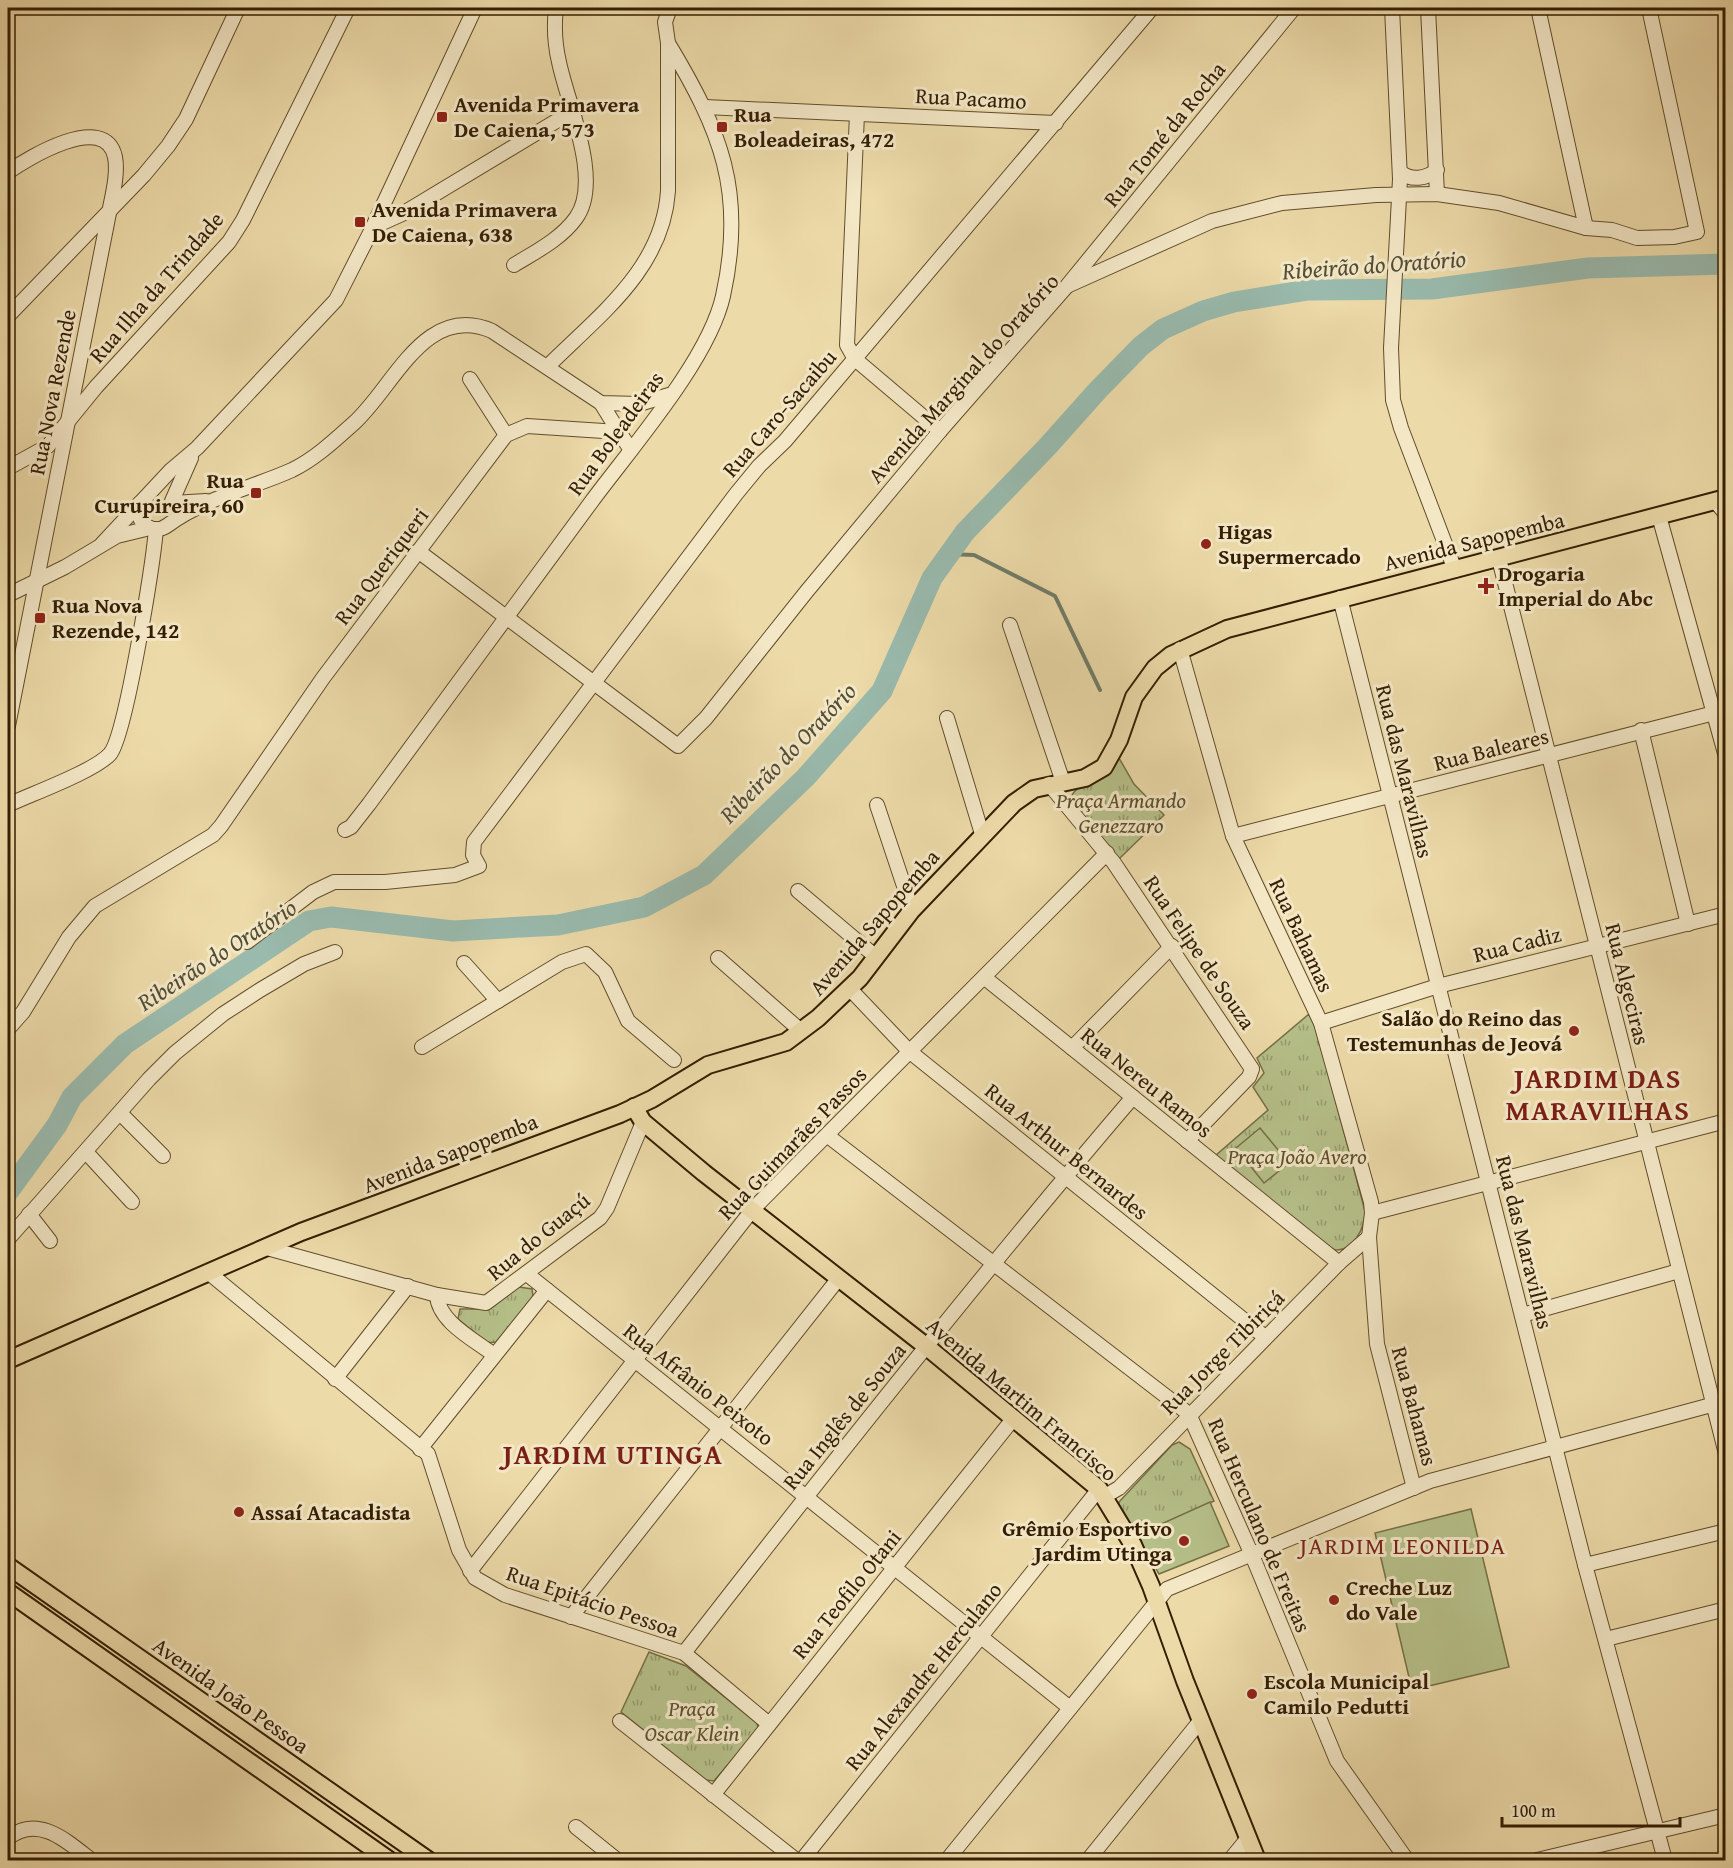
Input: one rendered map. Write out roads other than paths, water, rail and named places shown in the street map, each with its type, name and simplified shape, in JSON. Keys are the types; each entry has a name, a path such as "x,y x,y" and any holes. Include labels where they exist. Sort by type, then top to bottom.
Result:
{"main road":[{"name":"Avenida Sapopemba","path":"8,1360 267,1248 634,1107 708,1065 773,1047 801,1031 850,989 912,910 982,834 1028,793 1056,783 1085,778 1104,767 1119,740 1129,708 1140,687 1155,668 1180,649 1227,629 1340,598 1499,560 1659,516 1722,505"},
{"name":"Avenida Martim Francisco","path":"634,1107 643,1122 927,1347 1102,1493 1133,1545 1157,1599 1201,1720 1257,1860"},
{"name":"Avenida João Pessoa","path":"8,1566 428,1860"},
{"name":"Avenida João Pessoa","path":"8,1592 389,1860"}],"street":[{"path":"8,316 144,175 186,119 238,8"},
{"name":"Rua Ilha da Trindade","path":"8,468 48,446 96,387 236,233 348,8"},
{"path":"102,544 143,500 197,448 336,300 373,227 475,8"},
{"path":"514,265 567,228 580,212 585,168 573,111 559,63 556,8"},
{"path":"548,366 627,289 643,266 658,236 666,209 668,191 668,43 665,22 670,8"},
{"name":"Rua Caro-Sacaibu","path":"247,942 324,886 345,881 396,881 455,875 478,866 473,855 474,842 736,494 855,359 1152,8"},
{"name":"Rua Tomé da Rocha","path":"1067,286 1294,8"},
{"path":"1392,8 1400,172 1391,359 1393,400 1401,428 1455,570"},
{"path":"1428,8 1437,194"},
{"path":"1539,8 1586,228"},
{"name":"Avenida Marginal do Oratório","path":"596,682 678,746 706,718 940,431 1067,286 1185,231 1262,207 1365,196 1437,194 1500,203 1586,228 1612,230 1640,239 1674,237 1696,229 1649,8"},
{"name":"Rua Boleadeiras","path":"345,830 351,827 369,804 631,450 710,333 721,306 726,282 732,211 730,180 724,153 705,107 668,43"},
{"name":"Rua Pacamo","path":"705,107 1056,123"},
{"path":"373,227 402,214 573,111"},
{"path":"857,114 847,345 855,359 940,431"},
{"name":"Rua Nova Rezende","path":"8,172 75,138 97,138 111,148 115,158 110,208 8,726"},
{"path":"1400,172 1414,178 1431,175 1437,170"},
{"path":"8,595 36,582 117,536 170,523 214,501 295,469 324,449 374,403 418,345 451,327 477,324 548,366 601,403 631,450"},
{"path":"470,379 506,435 527,426 619,432"},
{"path":"601,403 639,404 670,395"},
{"name":"Rua Queriqueri","path":"8,1029 41,984 69,937 95,906 213,835 323,678 506,435"},
{"path":"170,523 174,514 172,502 182,474 197,448"},
{"path":"153,529 140,520 138,511 143,500 159,493 172,502 214,501"},
{"path":"1659,516 1720,711 1725,757"},
{"path":"8,805 99,762 114,747 142,621 153,529"},
{"path":"418,551 596,682"},
{"name":"Rua Algeciras","path":"1499,560 1679,1271 1719,1402 1725,1454"},
{"name":"Rua das Maravilhas","path":"1340,598 1585,1565 1665,1860"},
{"path":"1010,625 1056,783"},
{"name":"Rua Bahamas","path":"1180,649 1233,836 1320,1023 1372,1213 1369,1237 1377,1344 1414,1488"},
{"name":"Rua Baleares","path":"1233,836 1720,711"},
{"path":"947,718 982,834"},
{"path":"1641,730 1688,924"},
{"name":"Rua Felipe de Souza","path":"1056,783 1172,946 1252,1069 1249,1077 1187,1141"},
{"path":"877,805 912,910"},
{"name":"Rua Guimarães Passos","path":"470,1571 753,1209 1107,853"},
{"path":"798,891 875,956"},
{"name":"Rua Cadiz","path":"1320,1023 1438,986 1725,914"},
{"path":"1072,1048 1172,946"},
{"path":"8,1239 160,1068 223,1014 304,964 335,952"},
{"path":"422,1047 562,962 582,954 590,956 605,972 628,1021 674,1060"},
{"path":"718,958 801,1031"},
{"path":"464,963 498,1001"},
{"name":"Rua Nereu Ramos","path":"985,978 1339,1263"},
{"name":"Rua Arthur Bernardes","path":"850,989 909,1051 1265,1337"},
{"name":"Rua Inglês de Souza","path":"684,1653 806,1496 1065,1176 1132,1097"},
{"path":"120,1113 163,1156"},
{"path":"1372,1213 1725,1121"},
{"name":"Rua do Guaçú","path":"267,1248 437,1295 486,1303 604,1213 643,1122"},
{"name":"Rua Herculano de Freitas","path":"828,1136 1189,1414 1252,1555 1337,1761 1407,1860"},
{"path":"83,1155 132,1202"},
{"path":"29,1214 50,1241"},
{"name":"Rua Jorge Tibiriçá","path":"1102,1493 1119,1488 1265,1337 1339,1263 1369,1237"},
{"path":"1522,1315 1679,1271"},
{"name":"Rua Epitácio Pessoa","path":"208,1272 428,1454 459,1550 470,1571 494,1590 684,1653 769,1724"},
{"name":"Rua Afrânio Peixoto","path":"526,1274 895,1566 1070,1708"},
{"path":"571,1617 838,1278"},
{"path":"335,1379 408,1286"},
{"path":"420,1449 547,1290"},
{"path":"437,1295 438,1307 446,1317 494,1355"},
{"path":"947,1860 1167,1588 1430,1481 1719,1402"},
{"name":"Rua Teofilo Otani","path":"713,1795 1013,1419"},
{"name":"Rua Alexandre Herculano","path":"802,1860 981,1636 1102,1493"},
{"path":"1585,1565 1725,1531"},
{"path":"1606,1639 1725,1609"},
{"path":"1088,1860 1201,1720"},
{"path":"620,1721 796,1860"},
{"path":"1537,1860 1725,1815"},
{"path":"576,1827 618,1860"},
{"path":"8,1838 27,1829 47,1830 65,1839 91,1860"},
{"path":"1230,1860 1248,1838"}],"waterway":[{"name":"Ribeirão do Oratório","path":"8,1192 57,1125 72,1097 125,1044 309,921 331,917 453,931 558,925 644,907 704,875 806,777 882,691 932,578 965,532 1098,390 1141,346 1163,329 1203,311 1234,302 1308,290 1432,289 1588,268 1726,264"},
{"path":"947,554 974,555 1055,596 1100,690"}],"place":[{"name":"Avenida Primavera De Caiena, 573","path":"442,117"},
{"name":"Rua Boleadeiras, 472","path":"722,127"},
{"name":"Avenida Primavera De Caiena, 638","path":"360,222"},
{"name":"Rua Curupireira, 60","path":"256,493"},
{"name":"Higas Supermercado","path":"1206,544"},
{"name":"Drogaria Imperial do Abc","path":"1486,586"},
{"name":"Rua Nova Rezende, 142","path":"40,618"},
{"name":"Salão do Reino das Testemunhas de Jeová","path":"1574,1031"},
{"name":"Assaí Atacadista","path":"239,1512"},
{"name":"Grêmio Esportivo Jardim Utinga","path":"1184,1541"},
{"name":"Creche Luz do Vale","path":"1334,1600"},
{"name":"Escola Municipal Camilo Pedutti","path":"1252,1694"}],"district":[{"name":"JARDIM DAS MARAVILHAS","path":"1598,1094"},
{"name":"JARDIM UTINGA","path":"613,1454"},
{"name":"JARDIM LEONILDA","path":"1403,1546"}],"park label":[{"name":"Praça Armando Genezzaro","path":"1121,812"},
{"name":"Praça João Avero","path":"1297,1156"},
{"name":"Praça Oscar Klein","path":"692,1721"}]}
